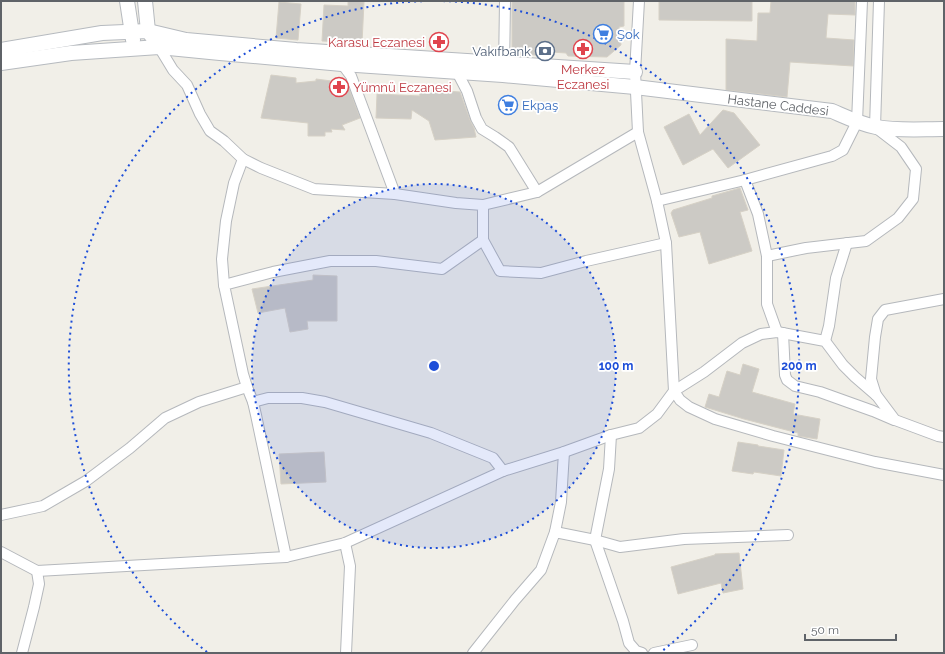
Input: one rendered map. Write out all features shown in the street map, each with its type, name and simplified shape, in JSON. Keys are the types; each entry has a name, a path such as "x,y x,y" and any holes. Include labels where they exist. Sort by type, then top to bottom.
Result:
{"main road":[{"path":"126,1 134,49"},
{"path":"144,1 148,31 159,47"},
{"path":"1,50 102,33 148,31 186,40 401,58 504,69 635,72"},
{"path":"1,63 71,53 159,47 342,64 457,72 504,69"},
{"name":"Hastane Caddesi","path":"504,69 635,87 832,111 857,122 875,127 892,129 944,129"}],"street":[{"path":"504,69 505,1"},
{"path":"639,1 635,72 638,132 657,201 666,243 674,391 680,400 689,407 715,419 773,436 875,462 944,475"},
{"path":"657,201 745,180 832,156 843,150 857,122 862,1"},
{"path":"767,256 806,248 866,241 898,218 913,198 916,170 901,147 875,127 879,1"},
{"path":"159,47 173,70 187,85 200,114 210,131 224,141 243,160 314,189 395,194 456,203 483,205 537,192 638,132"},
{"path":"342,64 351,76 395,194"},
{"path":"457,72 467,91 476,118 482,129 495,136 509,147 537,192"},
{"path":"243,160 234,183 226,221 222,259 224,285 243,374 253,402 286,557"},
{"path":"745,180 758,214 767,256 767,304 780,333 785,375 787,380 795,386 820,392 944,437"},
{"path":"483,205 483,240 500,271 541,273 666,243"},
{"path":"224,285 273,272 330,260 376,261 442,269 483,240"},
{"path":"825,341 830,326 836,278 847,243"},
{"path":"877,396 871,379 874,337 878,319 885,310 944,299"},
{"path":"1,552 37,571 286,557 345,543 503,471 612,435 639,428 657,414 674,391 704,372 742,343 761,334 780,333 825,341 855,377 877,396 895,420"},
{"path":"1,515 43,506 86,481 130,448 165,418 199,402 247,387"},
{"path":"253,402 268,398 302,398 325,402 431,433 493,458 503,471"},
{"path":"612,435 609,469 595,540 629,643 636,651 642,653"},
{"path":"473,653 515,600 542,570 555,532 561,502 564,452"},
{"path":"555,532 620,547 684,539 788,535"},
{"path":"345,543 350,566 346,653"},
{"path":"22,653 38,590 39,584 37,571"},
{"path":"654,653 692,645"}],"building":[{"path":"348,1 364,2 362,43 322,41 324,5 348,6"},
{"path":"512,1 624,1 624,26 619,27 621,45 607,57 568,56 566,53 551,52 551,55 512,55"},
{"path":"659,1 752,1 752,21 659,20"},
{"path":"771,1 855,1 855,15 828,14 826,38 854,40 853,66 790,62 787,97 726,90 726,39 757,41 758,13 770,13"},
{"path":"279,2 301,4 298,40 276,38"},
{"path":"271,75 296,78 296,83 316,81 316,79 347,83 360,118 342,125 345,130 331,129 332,132 325,132 325,136 308,136 308,123 261,118"},
{"path":"419,89 460,92 476,137 435,140 429,121 412,110 411,119 376,118 377,94 420,96"},
{"path":"723,110 734,113 760,145 728,168 713,149 683,165 664,127 689,114 700,135"},
{"path":"740,188 748,210 740,212 752,251 709,264 700,232 679,237 671,213 673,210"},
{"path":"313,275 337,276 337,321 307,321 308,329 290,332 285,308 258,313 252,289 313,280"},
{"path":"743,364 759,369 752,392 795,404 793,414 820,419 817,439 798,436 798,433 705,407 709,394 719,397 727,371 740,375"},
{"path":"738,442 784,450 781,476 754,472 753,474 732,471"},
{"path":"324,452 326,482 281,484 279,454"},
{"path":"739,553 743,589 723,593 721,583 678,594 671,567 715,554"}],"place":[{"name":"Şok","path":"603,34"},
{"name":"Karasu Eczanesi","path":"439,42"},
{"name":"Merkez Eczanesi","path":"583,49"},
{"name":"Vakıfbank","path":"545,51"},
{"name":"Yümnü Eczanesi","path":"339,87"},
{"name":"Ekpaş","path":"508,105"}]}
